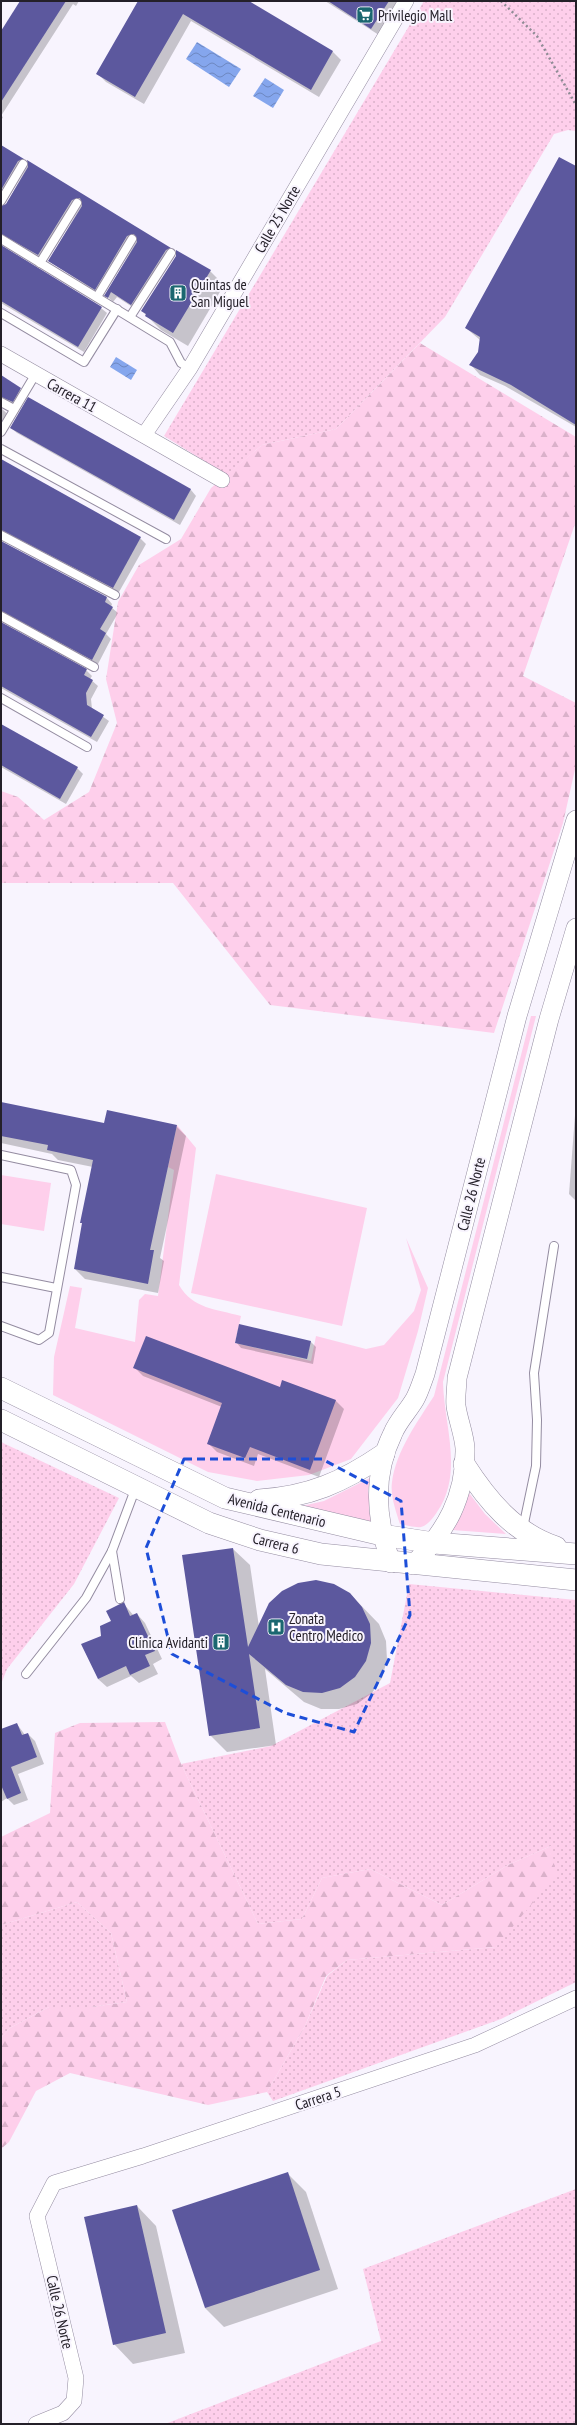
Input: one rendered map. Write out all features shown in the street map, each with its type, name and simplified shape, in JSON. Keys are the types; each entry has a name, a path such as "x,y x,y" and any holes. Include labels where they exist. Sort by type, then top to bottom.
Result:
{"main road":[{"name":"Avenida Centenario","path":"1,1388 226,1498 382,1535 434,1543 576,1554"},
{"name":"Carrera 6","path":"1,1420 209,1523 260,1540 321,1554 391,1563 576,1580"},
{"path":"226,1498 253,1500 281,1499 309,1493 335,1484 384,1454"},
{"path":"464,1464 480,1490 500,1512 522,1531 548,1544 576,1554"}],"street":[{"name":"Calle 25 Norte","path":"144,435 190,368 406,1"},
{"name":"Carrera 11","path":"1,354 35,375 222,480"},
{"name":"Calle 26 Norte","path":"391,1563 382,1535 377,1508 378,1480 384,1454 393,1431 415,1398 425,1374 517,1016 576,820"},
{"path":"413,1565 434,1543 450,1519 460,1492 465,1447 456,1405 458,1378 549,1019 576,928"},
{"name":"Carrera 5","path":"54,2182 150,2153 475,2045 576,1998"},
{"name":"Calle 26 Norte","path":"36,2424 63,2413 74,2400 76,2378 37,2216 54,2182"}],"lane":[{"path":"1,201 23,164"},
{"path":"40,263 77,203"},
{"path":"1,239 170,342 181,363 190,368"},
{"path":"97,297 132,239"},
{"path":"130,317 171,253"},
{"path":"1,313 84,362 116,309"},
{"path":"1,432 35,375"},
{"path":"1,402 14,409"},
{"path":"1,449 166,539"},
{"path":"1,535 115,595"},
{"path":"1,616 94,667"},
{"path":"1,698 87,748"},
{"path":"1,1155 71,1170 76,1185 49,1333 39,1340 1,1326"},
{"path":"522,1531 536,1466 537,1420 534,1373 554,1246"},
{"path":"1,1277 56,1288"},
{"path":"26,1674 86,1598 112,1551 136,1487"},
{"path":"112,1551 120,1599"}],"path":[{"path":"501,1 537,36 576,105"}],"highlighted area":[{"path":"184,1459 322,1459 401,1501 410,1615 354,1732 285,1713 172,1654 146,1548"}],"green space":[{"path":"424,1 576,1 576,131 568,130 554,134 445,317 336,429 262,445 227,475 164,436"},
{"path":"420,343 576,437 576,521 523,676 576,703 576,765 563,823 494,1033 270,1005 173,883 1,883 1,791 18,797 44,820 89,792 117,723 106,679 118,602 139,565 181,539 211,488 262,445 336,429"},
{"path":"531,1016 536,1016 443,1382 451,1465 445,1497 436,1514 423,1526 414,1527 400,1524 392,1492 394,1470 408,1437 434,1396"},
{"path":"177,1125 196,1148 179,1285 191,1299 198,1304 241,1316 235,1343 311,1361 316,1336 366,1349 384,1345 414,1311 421,1290 406,1238 428,1288 418,1331 398,1398 351,1459 309,1475 257,1481 208,1472 53,1395 54,1357 70,1286 82,1288 75,1328 135,1342 139,1300 145,1294 158,1296 174,1170 168,1167"},
{"path":"216,1174 367,1208 342,1326 191,1293"},
{"path":"1,1175 51,1183 44,1231 1,1224"},
{"path":"1,1442 119,1498 74,1584 7,1669 1,1684"},
{"path":"370,1478 368,1491 373,1522 293,1508 324,1501"},
{"path":"469,1493 485,1514 506,1534 452,1530 463,1511"},
{"path":"409,1584 576,1600 576,1982 501,2019 273,2101 267,2092 305,2026 327,1976 347,1960 496,1947 551,1846 508,1865 442,1905 370,1869 322,1878 302,1919 258,1924 181,1764 271,1746 390,1683"},
{"path":"165,1722 181,1764 258,1924 302,1919 322,1878 370,1869 442,1905 508,1865 551,1846 556,1875 496,1947 347,1960 326,1976 305,2026 267,2092 208,2105 70,2073 36,2091 9,2142 1,2149 1,2038 10,2028 49,2007 91,2007 127,2002 111,1933 77,1902 1,1925 1,1837 50,1813 55,1733 80,1723"},
{"path":"77,1902 111,1933 127,2002 91,2007 49,2007 10,2028 1,2038 1,1925"},
{"path":"576,2189 576,2424 165,2424 381,2341 363,2269"}],"water":[{"path":"197,42 241,69 229,87 186,59"},
{"path":"265,78 284,90 273,108 253,96"},
{"path":"116,357 137,370 131,380 110,367"}],"building":[{"path":"20,1 66,1 1,102 1,31"},
{"path":"138,1 249,1 333,51 311,90 183,14 135,97 96,74"},
{"name":"Privilegio Mall","path":"328,1 389,1 371,29"},
{"path":"1,145 24,159 18,161 1,190"},
{"path":"559,157 576,166 576,425 511,385 469,365 478,352 480,337 465,328"},
{"path":"27,160 171,248 166,250 131,305 111,292 108,298 104,296 137,242 134,234 127,236 95,290 48,261 82,206 80,198 72,200 38,255 1,234 1,206 6,204 28,167"},
{"path":"1,245 102,307 78,347 1,301"},
{"name":"Quintas de San Miguel","path":"176,250 211,270 173,333 145,316 146,314 141,311 176,256"},
{"path":"1,375 21,388 13,402 1,397"},
{"path":"28,397 191,489 174,520 10,428"},
{"path":"1,459 141,537 113,588 1,530"},
{"path":"1,541 107,597 105,602 113,607 100,629 106,633 92,660 1,611"},
{"path":"1,622 87,669 84,675 93,680 86,693 87,705 104,715 91,737 1,686"},
{"path":"1,724 78,767 60,799 1,765"},
{"path":"1,1102 104,1123 107,1110 177,1125 150,1250 154,1250 148,1284 74,1269 82,1223 80,1223 93,1160 47,1150 48,1145 1,1136"},
{"path":"239,1324 311,1341 307,1359 235,1343"},
{"path":"146,1336 280,1387 282,1380 336,1400 310,1470 250,1447 245,1458 207,1444 222,1403 133,1368"},
{"path":"233,1548 248,1647 269,1603 282,1591 298,1583 316,1580 334,1584 350,1593 362,1607 370,1624 371,1643 366,1661 355,1677 340,1688 322,1693 303,1692 286,1685 249,1654 260,1728 209,1736 182,1555"},
{"path":"124,1602 130,1616 137,1613 155,1651 145,1655 150,1666 130,1675 126,1666 98,1679 81,1644 101,1636 100,1626 111,1621 106,1611"},
{"path":"17,1723 22,1735 28,1733 37,1757 11,1767 21,1793 7,1799 1,1785 1,1729"},
{"path":"288,2172 320,2270 205,2308 172,2210"},
{"path":"137,2205 166,2333 113,2345 84,2217"}],"place":[{"name":"Privilegio Mall","path":"365,15"},
{"name":"Quintas de San Miguel","path":"178,293"},
{"name":"Zonata Centro Medico","path":"276,1627"},
{"name":"Clínica Avidanti","path":"221,1642"}]}
